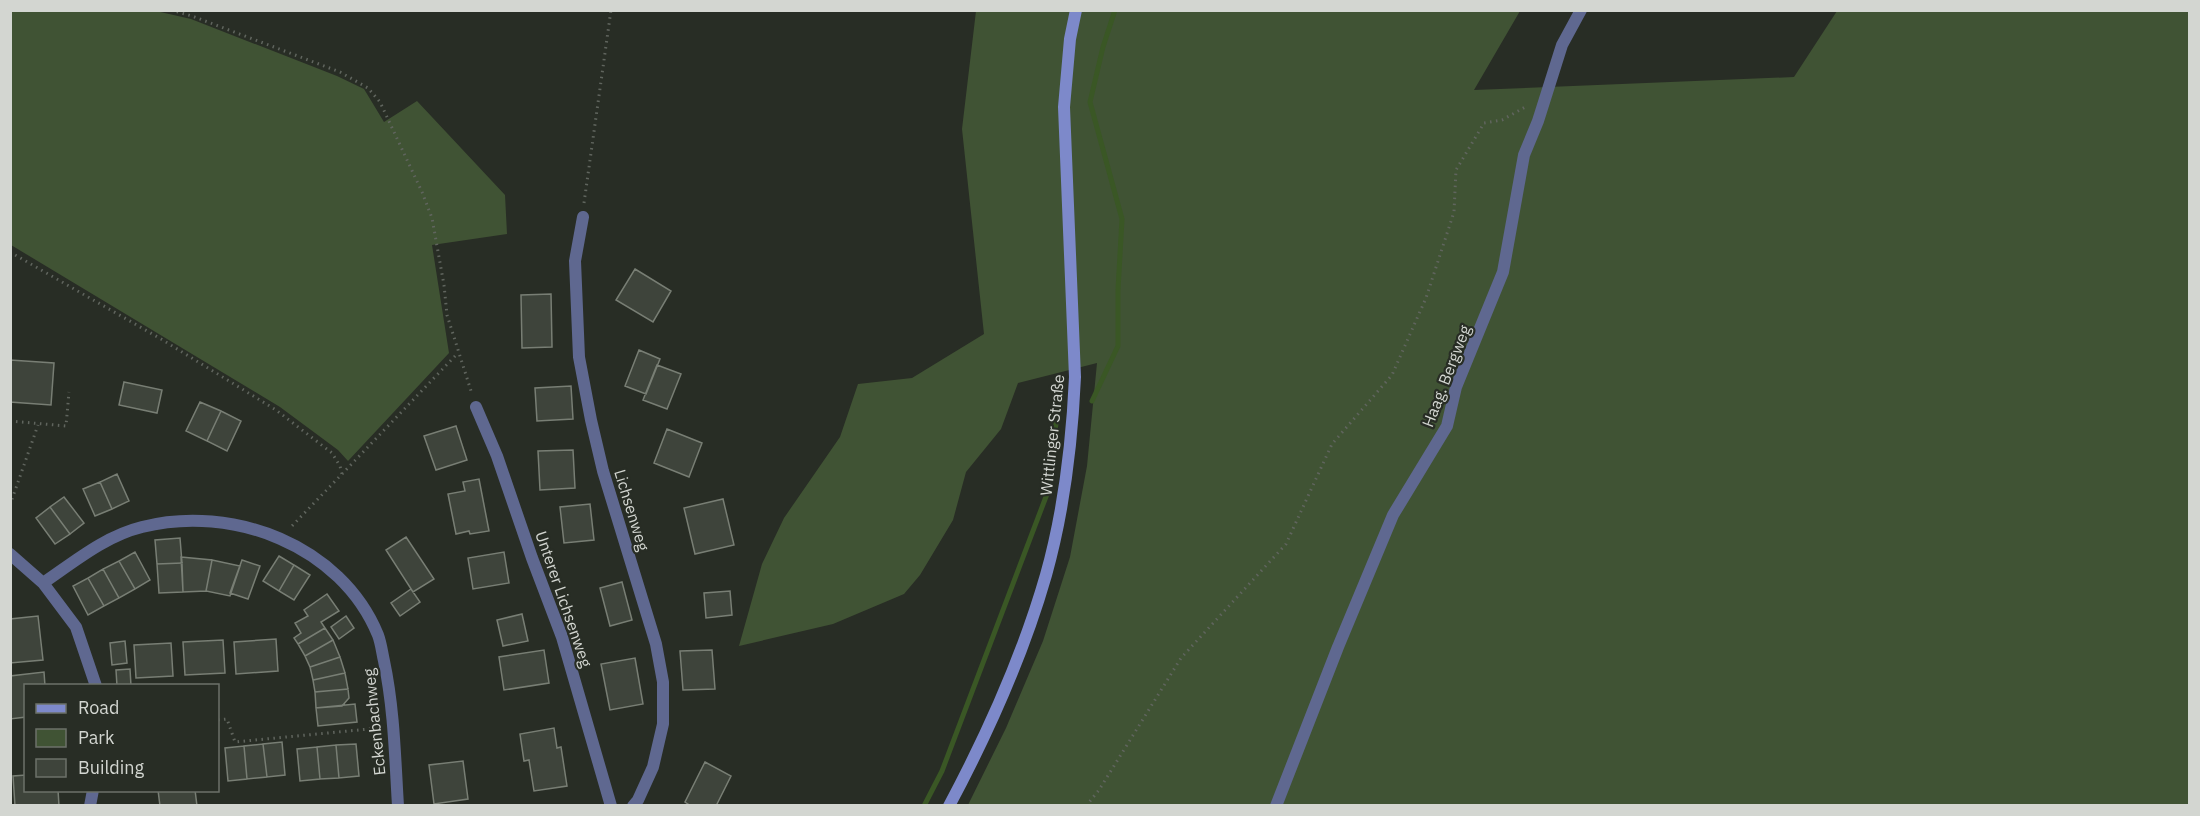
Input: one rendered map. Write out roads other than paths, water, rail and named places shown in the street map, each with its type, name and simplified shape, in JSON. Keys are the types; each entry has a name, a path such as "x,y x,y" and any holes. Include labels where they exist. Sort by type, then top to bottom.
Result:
{"street":[{"name":"Wittlinger Straße","path":"949,806 1016,662 1046,574 1062,500 1073,418 1075,377 1064,107 1070,39 1076,10"},
{"name":"Haag. Bergweg","path":"1276,806 1393,515 1447,426 1456,387 1503,272 1524,155 1547,94 1562,45 1581,10"},
{"name":"Lichsenweg","path":"583,217 575,261 579,357 603,471 656,644 663,682 663,724 653,767 633,806"},
{"name":"Unterer Lichsenweg","path":"476,406 497,456 562,637 611,806"},
{"name":"Eckenbachweg","path":"43,583 111,539 141,527 175,521 208,521 246,527 282,539 314,556 339,578 363,605 378,636 390,686 398,806"},
{"path":"10,554 43,583 76,627 95,684"}],"waterway":[{"path":"1092,401 1118,346 1122,219 1090,102 1103,47 1115,10"},
{"path":"924,806 942,771 1047,494 1058,408"}]}
